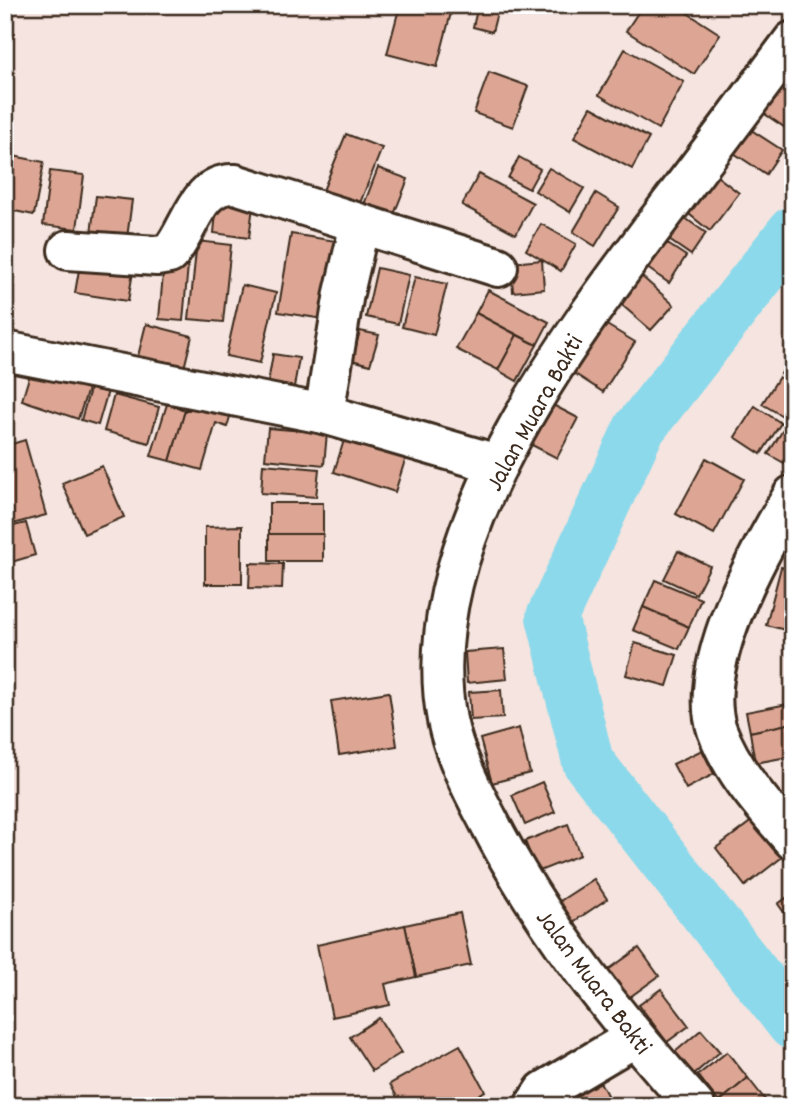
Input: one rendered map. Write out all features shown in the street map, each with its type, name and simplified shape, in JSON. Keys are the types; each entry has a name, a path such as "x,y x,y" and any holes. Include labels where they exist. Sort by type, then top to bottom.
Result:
{"street":[{"name":"Jalan Muara Bakti","path":"695,1106 634,1038 526,888 469,783 447,721 442,670 447,607 466,545 497,464 561,355 611,281 793,41"},
{"path":"68,250 169,254 207,192 221,183 234,184 498,267"},
{"path":"324,414 344,293 360,224"},
{"path":"5,351 324,414 497,464"},
{"path":"793,495 736,604 721,642 714,682 716,726 728,757 747,786 793,840"},
{"path":"534,1106 544,1091 634,1038"}],"building":[{"path":"400,5 453,5 437,67 387,54"},
{"path":"478,5 499,5 492,32 473,27"},
{"path":"643,5 675,5 720,34 694,74 626,31"},
{"path":"625,49 684,82 658,129 599,95"},
{"path":"489,72 528,86 513,127 474,113"},
{"path":"772,79 793,93 793,133 753,106"},
{"path":"591,107 649,138 632,169 574,138"},
{"path":"739,122 782,150 766,174 723,146"},
{"path":"346,134 382,148 358,208 322,193"},
{"path":"5,154 13,156 5,193"},
{"path":"13,156 44,162 34,215 5,209"},
{"path":"519,157 540,169 529,189 508,178"},
{"path":"378,168 408,179 389,227 360,215"},
{"path":"549,168 584,188 570,212 535,191"},
{"path":"50,171 84,175 77,229 43,225"},
{"path":"713,173 739,193 710,231 684,210"},
{"path":"479,174 533,203 516,234 462,205"},
{"path":"596,193 619,207 595,246 573,232"},
{"path":"96,196 132,200 127,238 91,233"},
{"path":"217,202 253,206 249,238 214,233"},
{"path":"685,218 706,233 691,255 669,240"},
{"path":"541,224 576,244 561,271 526,250"},
{"path":"291,234 336,241 324,319 278,312"},
{"path":"660,239 686,256 669,283 643,265"},
{"path":"197,241 231,245 223,322 189,319"},
{"path":"81,258 134,266 128,301 75,293"},
{"path":"542,260 544,289 513,292 511,263"},
{"path":"164,263 188,265 183,321 159,319"},
{"path":"377,268 409,275 398,324 366,317"},
{"path":"639,274 674,305 651,330 616,300"},
{"path":"415,277 447,284 434,335 402,327"},
{"path":"242,285 276,293 260,363 226,356"},
{"path":"488,290 549,322 537,345 476,313"},
{"path":"476,313 517,335 498,370 456,349"},
{"path":"600,321 635,342 603,392 569,370"},
{"path":"146,324 192,336 182,376 136,364"},
{"path":"360,331 379,335 370,365 352,360"},
{"path":"517,335 537,345 517,381 498,370"},
{"path":"273,354 299,358 294,387 268,383"},
{"path":"793,354 793,382 781,374"},
{"path":"31,371 88,389 78,419 22,400"},
{"path":"779,377 793,386 793,422 762,404"},
{"path":"93,379 110,384 98,425 81,420"},
{"path":"114,395 159,407 149,443 104,431"},
{"path":"193,399 232,410 227,427 216,423 202,470 170,461 185,410 189,410"},
{"path":"167,404 185,410 170,461 151,456"},
{"path":"551,404 578,418 557,458 530,444"},
{"path":"755,406 781,423 761,454 735,437"},
{"path":"268,428 327,433 324,465 265,459"},
{"path":"783,430 793,437 793,449 784,463 768,454"},
{"path":"346,434 407,454 395,492 334,472"},
{"path":"25,440 46,515 5,526 5,446"},
{"path":"706,458 744,479 714,534 676,514"},
{"path":"263,464 319,469 316,497 261,493"},
{"path":"102,466 124,517 84,534 62,483"},
{"path":"269,503 323,503 323,534 269,534"},
{"path":"26,523 35,555 5,564 5,528"},
{"path":"242,526 242,584 205,584 205,527"},
{"path":"269,534 323,534 323,561 269,561"},
{"path":"678,551 710,566 696,594 664,579"},
{"path":"250,563 283,564 282,589 249,588"},
{"path":"781,567 793,570 793,632 766,625"},
{"path":"655,580 701,599 689,627 643,607"},
{"path":"643,607 689,627 679,649 633,630"},
{"path":"635,643 677,655 667,686 626,675"},
{"path":"504,649 507,679 467,683 465,652"},
{"path":"501,690 503,718 471,720 469,692"},
{"path":"389,692 397,746 339,755 331,701"},
{"path":"793,703 793,723 750,732 746,712"},
{"path":"793,723 793,756 755,763 750,732"},
{"path":"519,728 530,773 492,783 480,739"},
{"path":"702,750 714,774 686,789 673,764"},
{"path":"542,782 555,812 525,825 512,795"},
{"path":"761,814 790,851 745,886 716,848"},
{"path":"568,824 580,855 537,872 525,841"},
{"path":"594,879 607,899 573,922 560,901"},
{"path":"793,893 793,925 778,904"},
{"path":"460,913 471,965 416,977 405,925"},
{"path":"405,925 416,977 385,984 390,1005 332,1017 317,945"},
{"path":"639,948 659,976 620,1004 601,975"},
{"path":"661,989 689,1026 667,1042 639,1005"},
{"path":"379,1018 401,1053 372,1071 350,1037"},
{"path":"701,1030 720,1052 694,1074 675,1052"},
{"path":"460,1045 485,1091 459,1106 402,1106 390,1084"},
{"path":"727,1052 748,1078 719,1102 698,1075"},
{"path":"748,1078 770,1106 723,1106 719,1102"},
{"path":"600,1082 613,1106 557,1106"}],"waterway":[{"path":"793,232 639,429 552,617 588,762 793,1024"}]}
